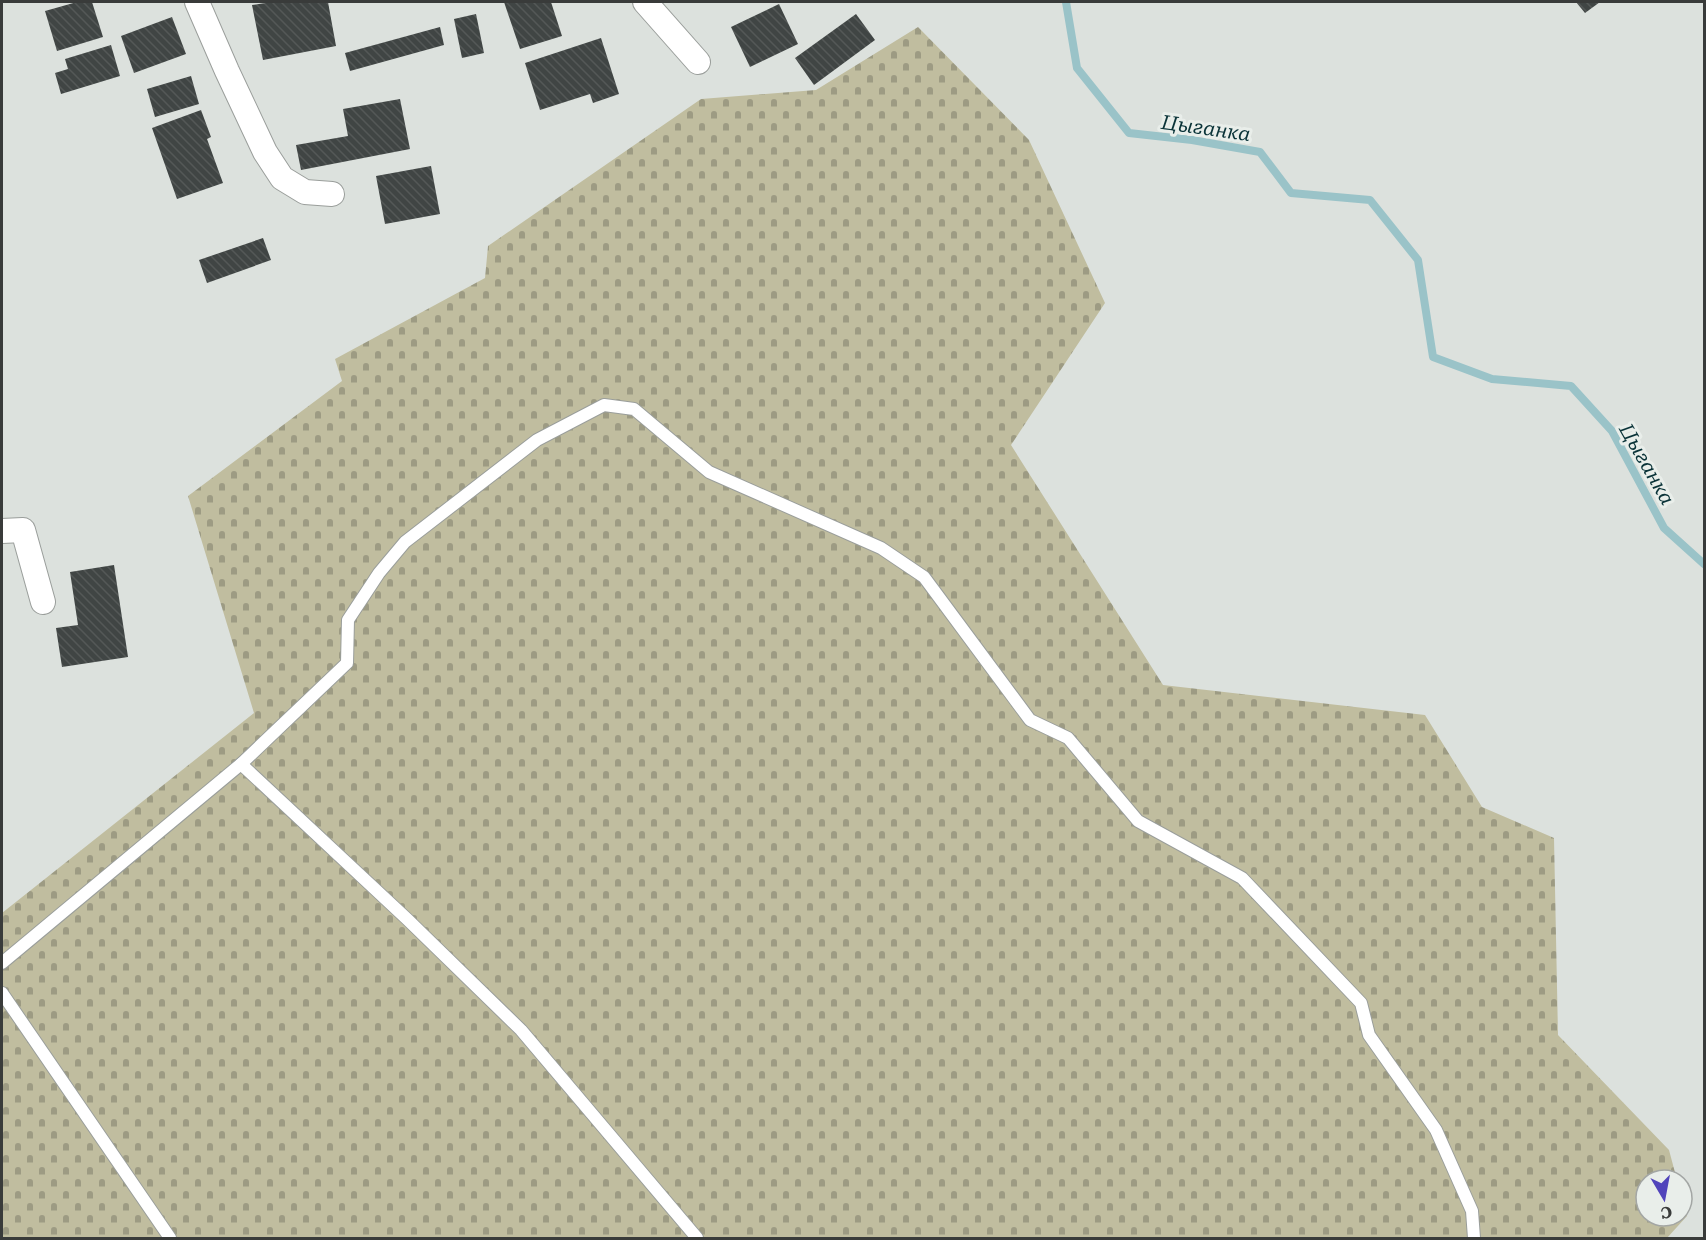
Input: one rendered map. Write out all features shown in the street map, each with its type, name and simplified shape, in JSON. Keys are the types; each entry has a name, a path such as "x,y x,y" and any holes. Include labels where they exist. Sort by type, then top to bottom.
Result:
{"street":[{"path":"197,2 265,152 282,178 305,192 332,194"},
{"path":"645,2 698,62"},
{"path":"2,531 23,530 43,602"}],"lane":[{"path":"2,963 242,764 347,663 348,620 379,573 405,542 537,440 604,405 634,409 709,472 881,548 924,577 1030,720 1068,738 1138,821 1242,878 1361,1003 1369,1035 1436,1130 1472,1210 1474,1239"},
{"path":"242,764 521,1030 697,1239"},
{"path":"2,993 170,1239"}],"green space":[{"path":"918,27 1029,140 1105,303 1011,445 1163,685 1425,715 1482,807 1554,838 1558,1035 1669,1150 1674,1168 1634,1168 1634,1228 1676,1228 1667,1238 2,1238 2,913 254,713 188,496 342,381 335,359 485,278 488,246 701,99 816,90"}],"building":[{"path":"77,2 92,2 103,37 57,51 45,11"},
{"path":"272,2 328,2 336,46 263,60 252,5"},
{"path":"504,2 551,2 562,36 520,49"},
{"path":"1576,2 1600,2 1585,13"},
{"path":"779,4 798,44 750,67 731,27"},
{"path":"476,14 484,53 462,58 454,19"},
{"path":"856,14 875,40 814,85 795,58"},
{"path":"172,17 186,54 134,73 121,36"},
{"path":"440,27 444,45 350,71 345,53"},
{"path":"601,38 619,94 593,103 590,94 540,110 525,63"},
{"path":"111,45 120,76 61,94 55,73 68,69 65,59"},
{"path":"191,76 199,104 155,117 147,89"},
{"path":"400,99 410,149 301,170 296,145 348,136 343,109"},
{"path":"201,110 211,137 207,139 223,183 177,199 152,128"},
{"path":"431,166 440,214 385,224 376,176"},
{"path":"263,238 271,260 207,283 199,260"},
{"path":"114,565 128,657 62,667 56,628 78,625 70,572"}],"waterway":[{"name":"Цыганка","path":"1066,2 1077,68 1129,133 1192,140 1260,152 1291,193 1370,200 1418,260 1433,357 1492,379 1571,386 1612,431 1664,528 1704,564"}]}
